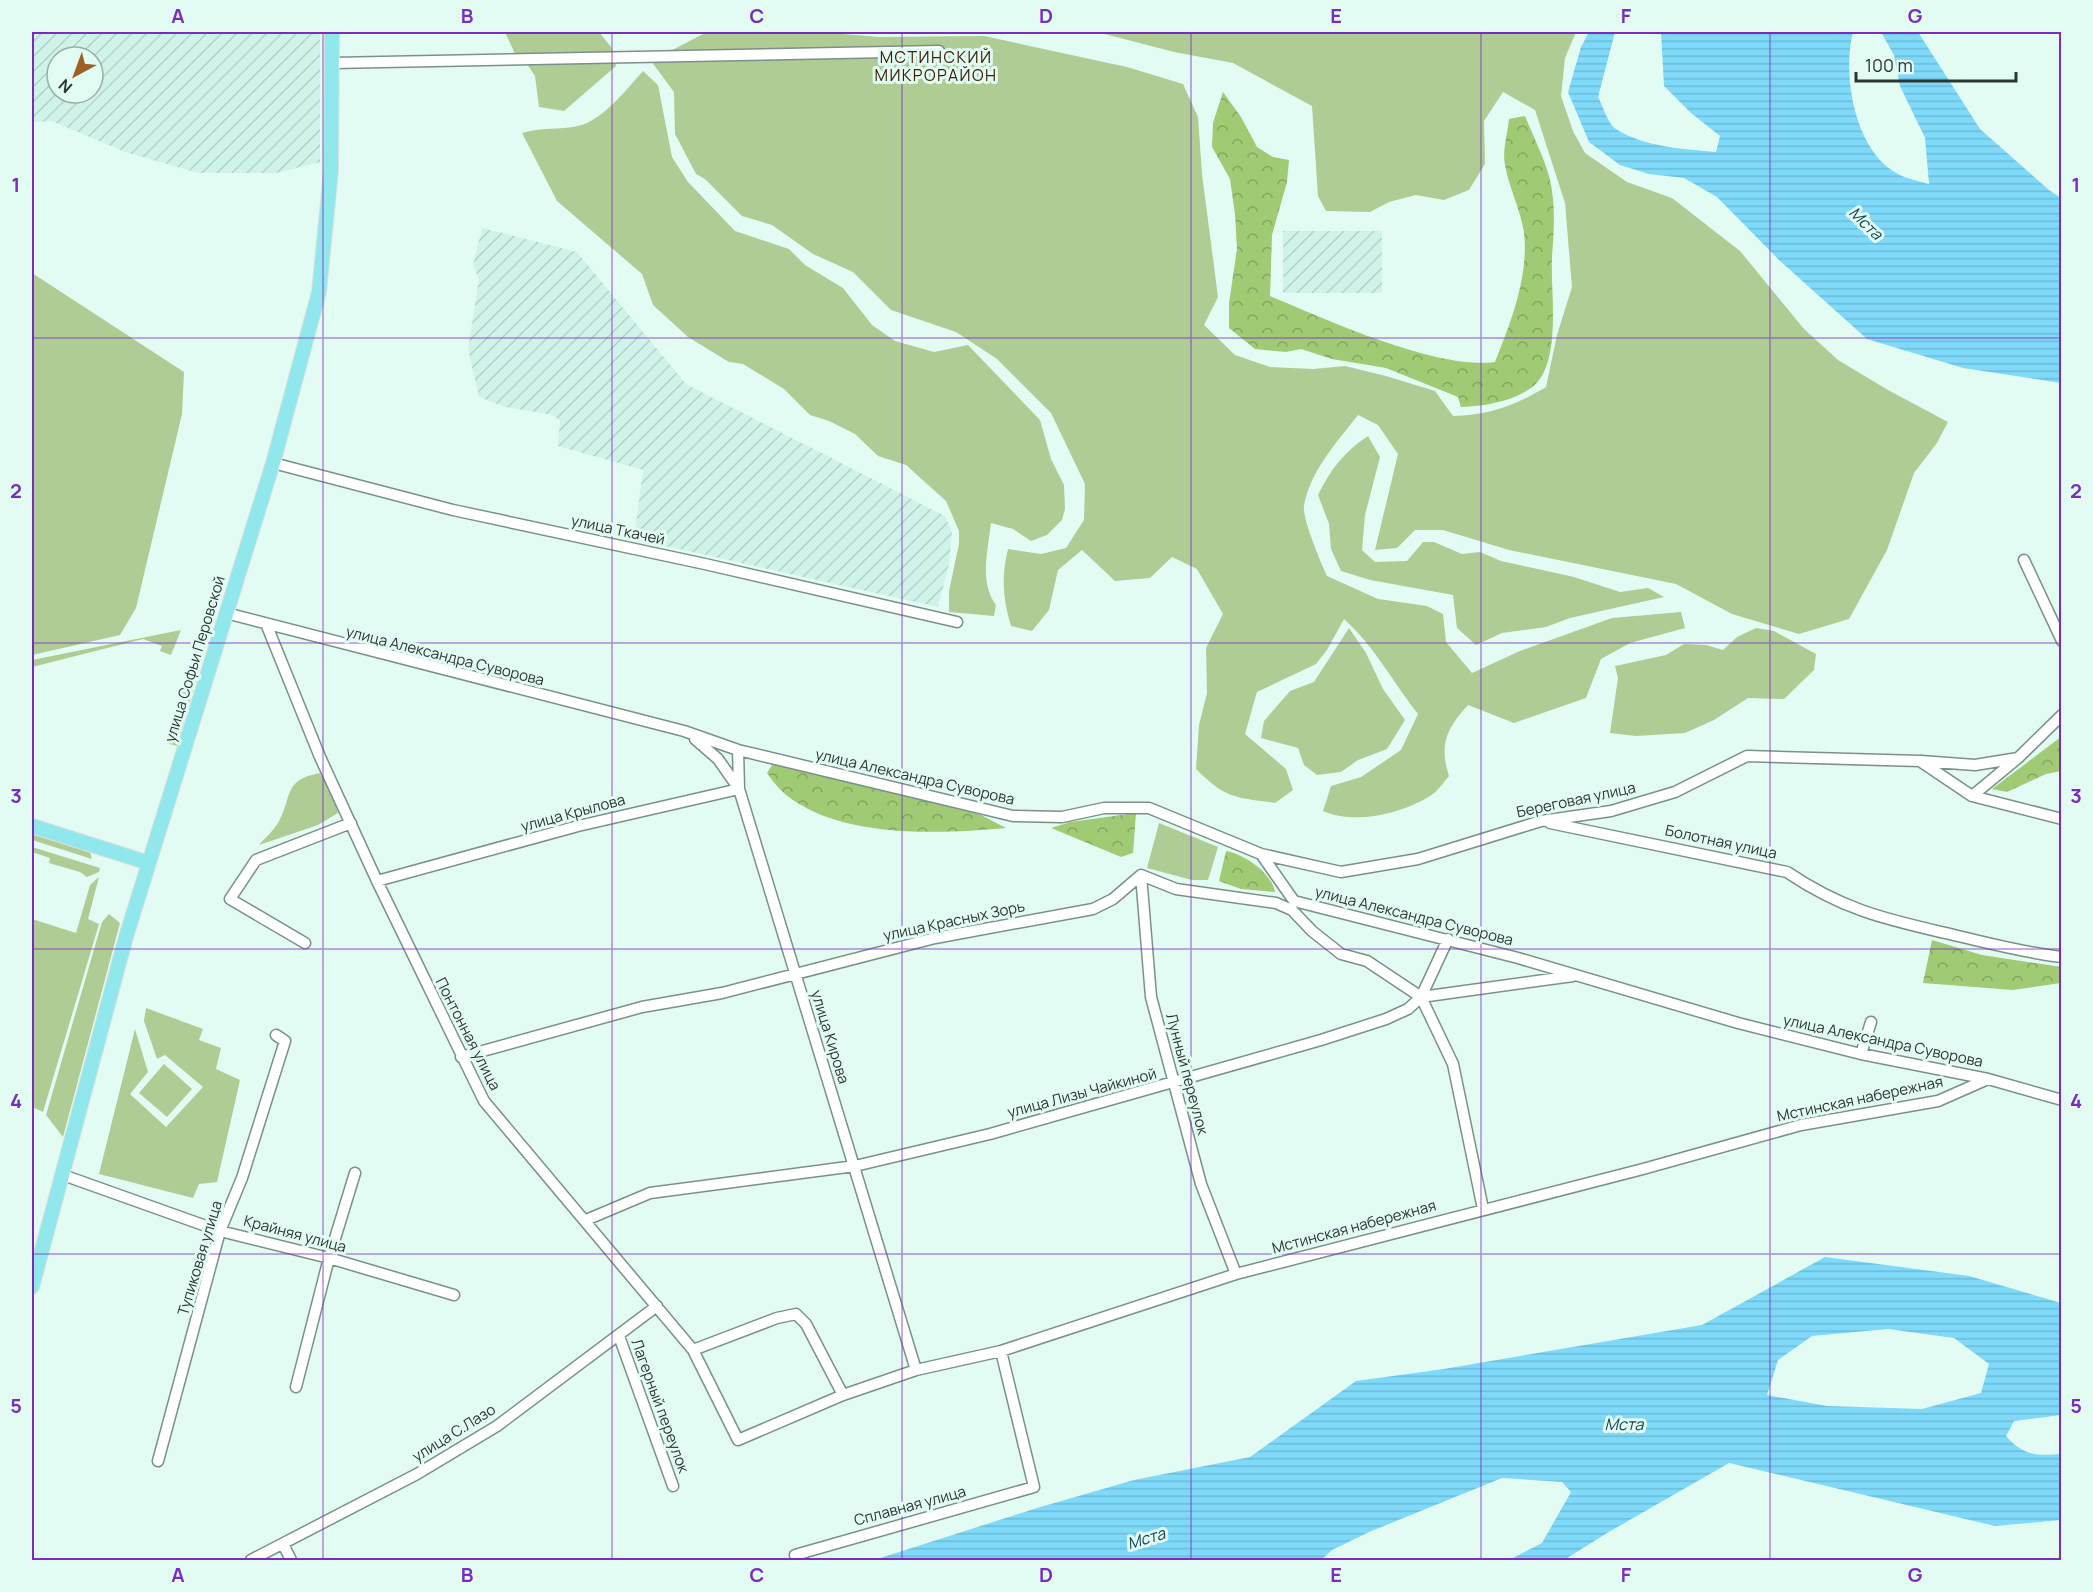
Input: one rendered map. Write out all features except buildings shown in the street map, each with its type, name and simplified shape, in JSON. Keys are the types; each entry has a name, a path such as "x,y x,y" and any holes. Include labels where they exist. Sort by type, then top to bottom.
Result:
{"main road":[{"name":"улица Софьи Перовской","path":"32,1287 126,937 273,463 319,292 331,171 332,32"},
{"path":"32,826 149,863"}],"street":[{"path":"332,63 939,51"},
{"name":"улица Ткачей","path":"273,463 453,510 705,564 957,622"},
{"path":"2024,560 2061,641"},
{"name":"улица Александра Суворова","path":"226,613 267,626 684,731 738,750 1013,816 1062,817 1104,808 1149,808 1262,854 1294,901 1330,912 1449,939 1738,1023 1862,1054 1988,1079 2061,1100"},
{"name":"Понтонная улица","path":"267,626 320,758 377,881 461,1057 491,1109 693,1350 738,1440"},
{"path":"1972,796 2018,758 2061,716"},
{"name":"улица Кирова","path":"684,731 718,759 739,789 916,1370"},
{"path":"738,750 739,789"},
{"name":"Береговая улица","path":"1262,854 1341,872 1418,859 1540,821 1611,811 1675,792 1747,756 1920,761 1975,765 2018,758"},
{"path":"1920,761 1972,796 2061,819"},
{"name":"улица Крылова","path":"377,881 578,826 739,789"},
{"name":"Болотная улица","path":"1540,821 1787,872 1819,894 1866,915 2033,954 2061,957"},
{"path":"305,943 230,899 256,860 351,823"},
{"path":"1141,875 1176,889 1276,903 1292,910 1312,931 1341,954 1367,961 1421,997 1453,1064 1483,1209"},
{"name":"улица Красных Зорь","path":"461,1057 642,1006 722,993 935,938 1093,909 1113,899 1141,875"},
{"name":"Лунный переулок","path":"1141,875 1150,997 1172,1084 1202,1184 1236,1274"},
{"path":"1421,997 1449,939"},
{"name":"улица Лизы Чайкиной","path":"586,1220 650,1193 855,1166 990,1134 1172,1084 1386,1019 1408,1009 1421,997 1579,975"},
{"path":"1862,1054 1871,1022"},
{"name":"Тупиковая улица","path":"158,1461 220,1231 242,1178 285,1041 276,1035"},
{"name":"Мстинская набережная","path":"738,1440 843,1395 916,1370 1001,1351 1236,1274 1643,1169 1801,1125 1938,1101 1988,1079"},
{"path":"296,1387 329,1258 355,1173"},
{"name":"Крайняя улица","path":"63,1175 220,1231 329,1258 454,1295"},
{"name":"улица С.Лазо","path":"251,1560 417,1474 497,1426 657,1306"},
{"path":"693,1350 777,1318 796,1314 806,1323 843,1395"},
{"name":"Лагерный переулок","path":"619,1336 672,1486"},
{"name":"Сплавная улица","path":"795,1555 1034,1488 1001,1351"},
{"path":"283,1544 291,1560"}],"shaded area":[{"path":"32,32 320,32 320,162 277,173 198,173 125,152 52,121 32,122"},
{"path":"482,228 577,252 686,384 945,516 952,532 949,564 938,607 634,539 643,470 558,446 560,421 553,415 505,407 479,397 468,349 479,279 473,265"},
{"path":"1283,231 1382,231 1382,293 1283,293"}],"green space":[{"path":"505,32 599,32 611,47 616,66 564,111 539,107 535,76 527,64 515,54"},
{"path":"707,32 818,32 879,37 984,36 1127,67 1183,84 1198,117 1202,174 1218,297 1204,325 1235,355 1270,367 1313,369 1345,366 1386,376 1435,391 1453,416 1478,414 1502,408 1546,387 1557,335 1572,287 1565,203 1535,110 1503,92 1484,121 1485,164 1469,190 1444,200 1416,195 1389,202 1370,212 1326,211 1318,196 1312,106 1233,63 1174,52 1097,32 1576,32 1565,58 1561,96 1573,131 1585,153 1627,182 1672,198 1740,251 1804,329 1838,360 1948,422 1937,443 1914,473 1887,550 1849,619 1799,634 1732,614 1676,584 1509,550 1443,530 1415,530 1397,548 1375,550 1398,454 1378,425 1358,415 1318,469 1304,506 1309,530 1324,570 1327,576 1378,599 1427,606 1443,614 1446,642 1472,673 1520,651 1612,618 1681,612 1685,628 1630,643 1601,659 1586,698 1514,723 1468,705 1454,722 1446,738 1445,755 1449,776 1435,792 1418,802 1392,812 1377,816 1349,817 1323,811 1331,786 1361,777 1401,750 1418,714 1374,652 1344,619 1327,650 1316,664 1257,692 1245,734 1286,769 1293,790 1275,803 1240,798 1215,786 1196,769 1199,725 1207,693 1206,648 1223,614 1197,569 1172,557 1150,578 1115,581 1082,550 1058,570 1049,610 1032,631 1011,626 1004,588 1004,569 1008,549 1041,554 1066,548 1084,520 1085,484 1051,413 997,359 956,332 891,310 853,272 813,254 772,225 742,216 705,179 696,174 675,134 674,92 651,61"},
{"path":"643,71 658,85 672,157 688,182 735,231 789,249 805,265 843,288 872,325 895,341 934,352 968,345 1040,420 1051,459 1064,485 1065,509 1062,520 1047,535 1031,541 1013,529 991,523 986,576 996,605 994,616 949,612 949,591 959,544 959,531 946,501 906,465 878,456 855,434 829,421 810,415 784,389 743,364 729,362 688,337 653,305 642,274 557,201 522,133 587,123 605,111"},
{"path":"1223,92 1241,117 1257,147 1273,157 1289,160 1287,182 1272,235 1270,296 1382,341 1413,351 1471,362 1495,362 1513,315 1521,282 1525,249 1524,232 1507,173 1504,154 1509,119 1525,116 1549,176 1554,216 1551,345 1541,377 1531,388 1515,397 1497,402 1461,407 1458,397 1386,368 1332,359 1301,349 1286,352 1255,349 1229,328 1229,303 1237,249 1235,214 1230,179 1212,147 1213,123"},
{"path":"32,273 184,372 182,414 136,608 120,635 32,655"},
{"path":"1368,436 1380,457 1365,515 1362,550 1375,562 1407,561 1423,542 1434,542 1462,554 1480,552 1501,561 1574,577 1620,592 1648,588 1664,597 1570,618 1546,627 1502,633 1476,645 1457,628 1453,595 1370,580 1341,571 1331,549 1329,524 1318,495 1339,462"},
{"path":"1349,628 1366,653 1383,689 1405,720 1387,749 1358,760 1341,772 1317,775 1304,765 1298,748 1261,738 1264,721 1290,691 1314,682"},
{"path":"1756,628 1774,631 1816,654 1814,670 1784,699 1748,698 1714,720 1685,733 1636,736 1610,733 1618,678 1615,666 1666,655 1684,644 1706,645 1723,650 1737,637"},
{"path":"181,630 171,655 160,651 162,646 143,639 32,667 32,660"},
{"path":"198,640 206,646 177,746 166,743"},
{"path":"2061,737 2061,771 2046,774 2007,792 1992,789"},
{"path":"774,762 981,815 1006,828 921,832 861,826 833,819 808,809 782,792 767,773"},
{"path":"320,773 334,798 338,813 318,825 259,845 278,823 294,785 308,776"},
{"path":"1136,813 1133,853 1121,857 1051,828 1070,822"},
{"path":"1159,823 1218,847 1208,880 1192,880 1147,868"},
{"path":"32,833 90,852 92,859 32,840"},
{"path":"32,847 100,868 99,872 87,877 80,872 49,863 50,858 32,852"},
{"path":"1226,851 1249,860 1263,871 1275,892 1241,889 1219,881"},
{"path":"99,877 88,919 99,924 43,1112 32,1107 32,919 76,933 90,885"},
{"path":"109,914 120,923 63,1137 46,1115 102,922"},
{"path":"1932,940 1982,955 2061,967 2061,983 2013,990 1923,983"},
{"path":"146,1008 203,1029 199,1040 221,1048 216,1069 240,1080 217,1182 199,1184 193,1198 99,1174 135,1029 148,1072 130,1094 166,1127 203,1087 165,1055 157,1059 144,1021"},
{"path":"164,1064 192,1089 167,1117 139,1093"}],"water":[{"name":"Мста","path":"1589,32 1615,32 1598,97 1613,127 1627,135 1651,143 1716,152 1720,136 1691,113 1664,86 1661,32 1853,32 1849,69 1851,89 1855,110 1871,148 1883,163 1898,174 1929,184 1925,138 1900,86 1894,55 1881,32 1918,32 1980,129 2061,198 2061,383 1963,368 1867,339 1779,260 1717,197 1684,178 1649,174 1620,165 1589,142 1568,92 1581,47"},
{"name":"Мста","path":"1825,1257 1969,1276 2061,1303 2061,1415 2014,1421 2006,1436 2019,1448 2031,1453 2061,1454 2061,1520 1995,1526 1729,1463 1564,1560 1509,1560 1542,1543 1571,1492 1562,1482 1502,1478 1369,1532 1332,1550 1321,1560 874,1560 1134,1480 1250,1457 1356,1381 1444,1369 1702,1325","holes":["1888,1329 1954,1338 1989,1364 1981,1393 1922,1409 1827,1406 1767,1395 1778,1360 1812,1336"]}],"district":[{"name":"МСТИНСКИЙ МИКРОРАЙОН","path":"936,66"}]}
